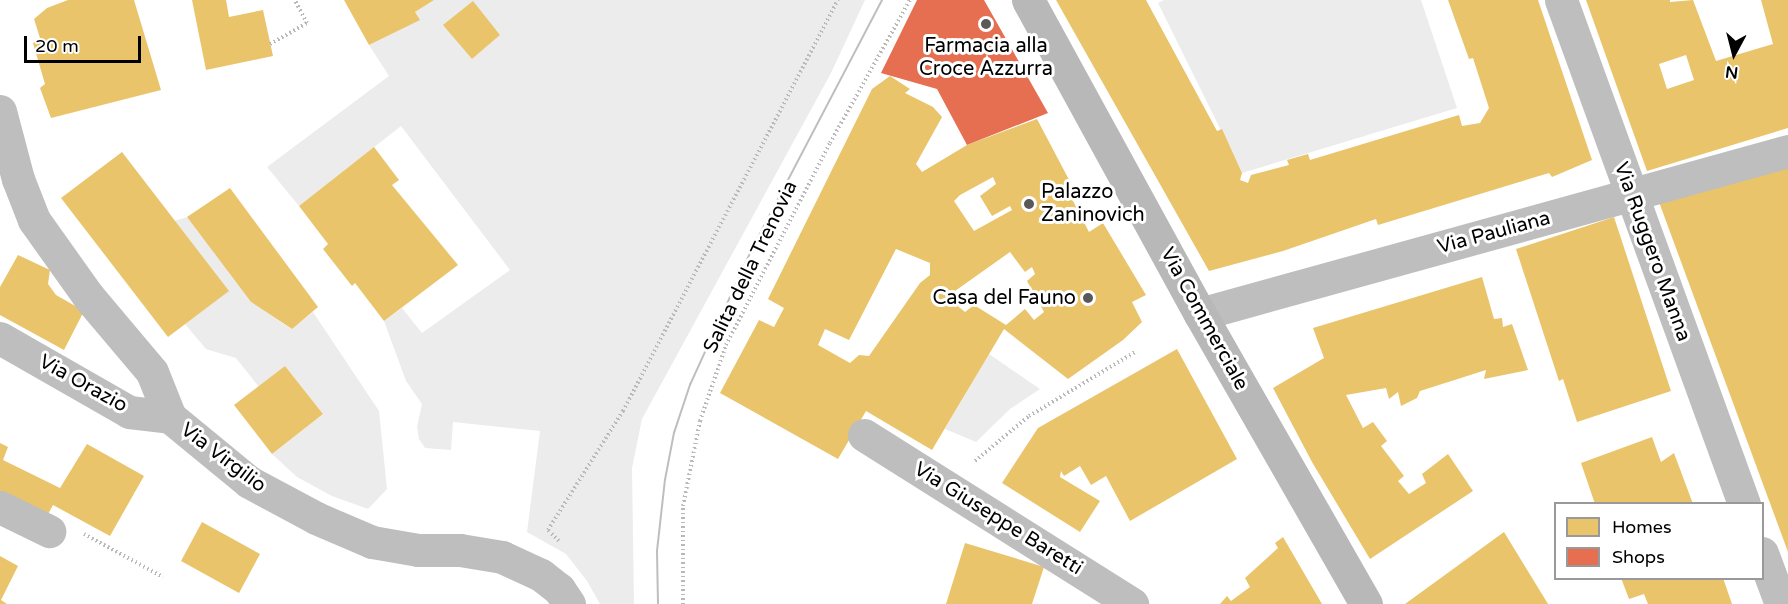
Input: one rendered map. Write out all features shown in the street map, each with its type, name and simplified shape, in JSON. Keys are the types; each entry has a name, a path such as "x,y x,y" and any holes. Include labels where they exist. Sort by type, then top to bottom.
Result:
{"main road":[{"name":"Via Commerciale","path":"1028,0 1200,314 1366,604"}],"street":[{"name":"Via Ruggero Manna","path":"1561,0 1743,502"},
{"name":"Via Virgilio","path":"0,111 18,179 34,220 88,296 152,372 170,417 249,482 316,518 372,542 418,550 460,550 502,557 541,575 559,589 569,604"},
{"name":"Via Pauliana","path":"1200,314 1788,151"},
{"name":"Via Orazio","path":"0,338 129,412 170,417"},
{"name":"Via Giuseppe Baretti","path":"864,435 1132,604"},
{"path":"0,507 49,531"},
{"path":"1764,558 1781,604"}],"path":[{"path":"270,44 307,23 294,0"},
{"path":"548,530 623,411 838,0"},
{"name":"Salita della Trenovia","path":"683,604 683,506 700,421 726,345 830,143 910,0"},
{"path":"946,486 1029,416 1135,352"},
{"path":"49,531 55,519 164,577"}],"shaded area":[{"path":"434,0 865,0 831,73 642,419 632,468 634,604 600,604 587,581 566,554 527,532 540,431 453,422 451,450 425,448 419,439 417,427 422,404 406,381 384,321 402,308 422,333 510,270 401,126 299,206 267,167 389,76 369,45 419,20 415,12","holes":["473,2 500,35 472,59 444,25"]},
{"path":"1164,0 1421,0 1457,108 1242,173 1158,3"},
{"path":"187,217 251,302 291,329 313,312 379,411 387,489 368,509 332,496 297,477 272,454 323,414 285,366 259,387 236,358 206,349 185,324 228,291 174,221"},
{"path":"989,354 1040,389 1010,409 976,442 945,429"}],"building: Homes":[{"path":"68,0 134,0 161,90 51,118 40,88 45,84 33,43 40,38 34,19 47,8"},
{"path":"192,0 226,0 229,17 263,10 273,56 206,70"},
{"path":"344,0 434,0 415,12 420,20 369,45"},
{"path":"1056,0 1146,0 1217,131 1222,129 1242,173 1240,180 1248,183 1251,175 1289,165 1287,160 1308,154 1310,160 1459,115 1462,126 1480,123 1489,108 1473,58 1469,59 1448,0 1538,0 1592,160 1552,177 1549,173 1378,225 1376,219 1283,251 1209,271"},
{"path":"1586,0 1670,0 1670,2 1693,0 1716,61 1773,44 1761,0 1788,0 1788,128 1647,171","holes":["1686,55 1694,80 1667,89 1659,64"]},
{"path":"473,1 500,35 472,59 443,25"},
{"path":"890,76 910,89 905,93 933,107 942,117 916,164 922,172 967,145 1037,119 1076,193 1071,197 1089,232 1103,223 1146,295 1132,302 1142,322 1123,340 1068,379 1004,329 932,450 866,411 838,459 720,393 759,320 774,327 784,308 768,299 872,89","holes":["993,177 996,184 980,196 992,216 1010,206 1012,210 974,231 954,201 960,195","896,249 930,263 930,275 920,283 869,356 859,355 850,363 818,345 825,329 849,340","1010,252 1025,272 1032,267 1035,274 1027,281 1044,312 1034,320 1025,309 1006,325 974,305 965,312 949,299 955,291"]},
{"path":"374,147 399,180 392,185 458,265 384,321 355,283 352,286 323,249 328,244 299,206"},
{"path":"122,152 229,291 168,337 61,198"},
{"path":"1788,165 1788,552 1659,202"},
{"path":"230,188 318,307 292,329 251,302 187,217"},
{"path":"1614,217 1671,391 1577,422 1563,379 1559,381 1516,249"},
{"path":"18,255 50,270 48,284 56,295 84,311 64,350 0,315 0,287"},
{"path":"1482,277 1494,319 1502,318 1503,327 1512,324 1528,370 1484,379 1486,370 1420,391 1417,398 1401,406 1398,392 1389,399 1386,388 1346,395 1363,428 1373,422 1387,441 1381,446 1404,476 1398,481 1409,494 1426,483 1422,474 1448,454 1473,491 1370,559 1312,462 1273,388 1324,358 1313,328"},
{"path":"1177,349 1237,459 1130,521 1106,476 1091,485 1080,466 1064,476 1061,471 1060,477 1100,501 1080,532 1002,483 1038,428"},
{"path":"285,366 323,414 272,454 234,405"},
{"path":"1652,437 1661,462 1674,453 1692,502 1594,502 1581,463"},
{"path":"0,443 8,447 3,460 60,488 87,444 144,476 110,536 53,505 47,516 0,493"},
{"path":"202,522 260,554 239,593 181,561"},
{"path":"1504,532 1548,604 1405,604"},
{"path":"1283,537 1322,604 1220,604 1227,596 1231,601 1250,587 1245,578 1278,548 1275,543"},
{"path":"965,543 1044,567 1032,604 946,604"},
{"path":"0,556 18,566 1,600 7,604 0,604"},
{"path":"1622,580 1724,580 1732,604 1648,604 1644,594 1629,599"}],"building: Shops":[{"path":"917,0 984,0 1048,113 967,145 937,89 881,73"}],"tram line":[{"path":"658,604 657,551 665,480 674,433 690,385 753,247 882,0"}],"place":[{"name":"Farmacia alla Croce Azzurra","path":"986,24"},
{"name":"Palazzo Zaninovich","path":"1029,204"},
{"name":"Casa del Fauno","path":"1088,298"}]}
